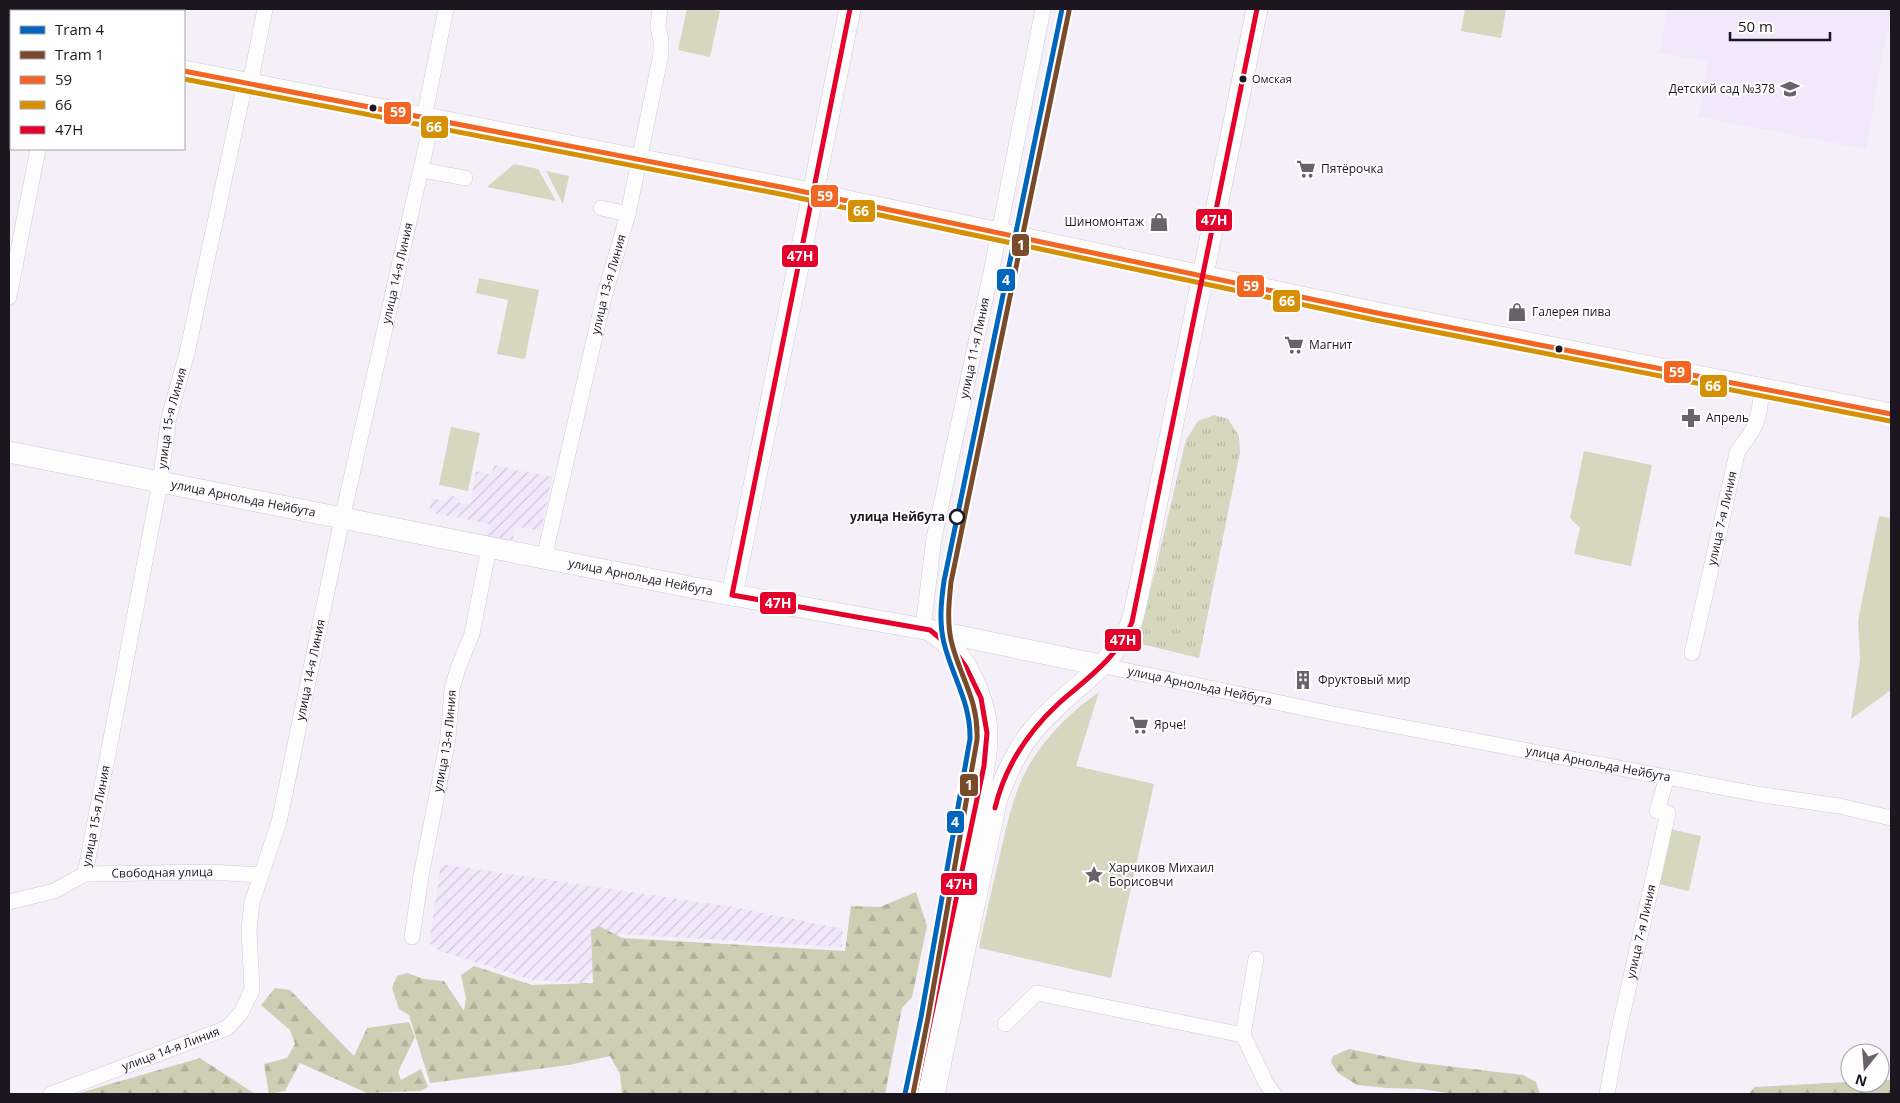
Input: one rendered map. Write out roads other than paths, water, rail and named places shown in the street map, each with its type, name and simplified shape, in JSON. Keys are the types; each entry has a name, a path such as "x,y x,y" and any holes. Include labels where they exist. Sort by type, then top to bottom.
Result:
{"main road":[{"path":"732,595 850,9"},
{"path":"916,1094 940,1021 997,798 1010,767 1024,742 1036,726 1100,665 1116,648 1129,629 1136,606 1257,9"},
{"path":"185,71 639,159 999,232 1382,314 1891,414"},
{"name":"улица Арнольда Нейбута","path":"9,452 732,595 927,629 1100,665"},
{"path":"927,629 953,649 966,667 981,698 987,733 984,766 940,1021 934,1094"}],"street":[{"name":"улица 15-я Линия","path":"85,874 160,482 169,417 187,353 265,9"},
{"name":"улица 14-я Линия","path":"51,1094 227,1028 241,1012 252,990 248,929 252,902 278,822 342,519 422,170 428,119 446,9"},
{"name":"улица 13-я Линия","path":"544,558 604,297 628,214 661,54 658,26 660,9"},
{"name":"улица 11-я Линия","path":"927,629 934,538 999,232 1043,9"},
{"path":"9,297 38,150"},
{"path":"422,170 465,178"},
{"path":"601,208 628,214"},
{"name":"улица 7-я Линия","path":"1692,653 1737,453 1743,441 1753,430 1757,420 1762,390"},
{"name":"улица 13-я Линия","path":"412,937 421,876 448,739 452,689 458,668 472,634 489,547"},
{"name":"улица Арнольда Нейбута","path":"1100,665 1333,714 1757,794 1839,806 1891,818"},
{"name":"улица 7-я Линия","path":"1607,1094 1618,1034 1668,813 1658,811 1667,777"},
{"name":"Свободная улица","path":"9,902 54,891 85,874 211,872 260,875"},
{"path":"1256,959 1243,1035 1267,1085 1274,1094"},
{"path":"1005,1024 1038,993 1243,1035"}],"tram line":[{"name":"4","path":"905,1094 921,1017 970,739 967,713 942,635 941,612 944,581 1062,9"},
{"name":"1","path":"913,1094 977,740 977,725 972,700 951,640 949,626 951,582 1069,11"}],"place":[{"name":"Омская","path":"1243,79"},
{"name":"Детский сад №378","path":"1790,89"},
{"name":"Пятёрочка","path":"1306,169"},
{"name":"Шиномонтаж","path":"1159,222"},
{"name":"Галерея пива","path":"1517,312"},
{"name":"Магнит","path":"1294,345"},
{"name":"Апрель","path":"1691,418"},
{"name":"улица Нейбута","path":"957,517"},
{"name":"Фруктовый мир","path":"1303,680"},
{"name":"Ярче!","path":"1139,725"},
{"name":"Харчиков Михаил Борисовчи","path":"1094,875"}]}
